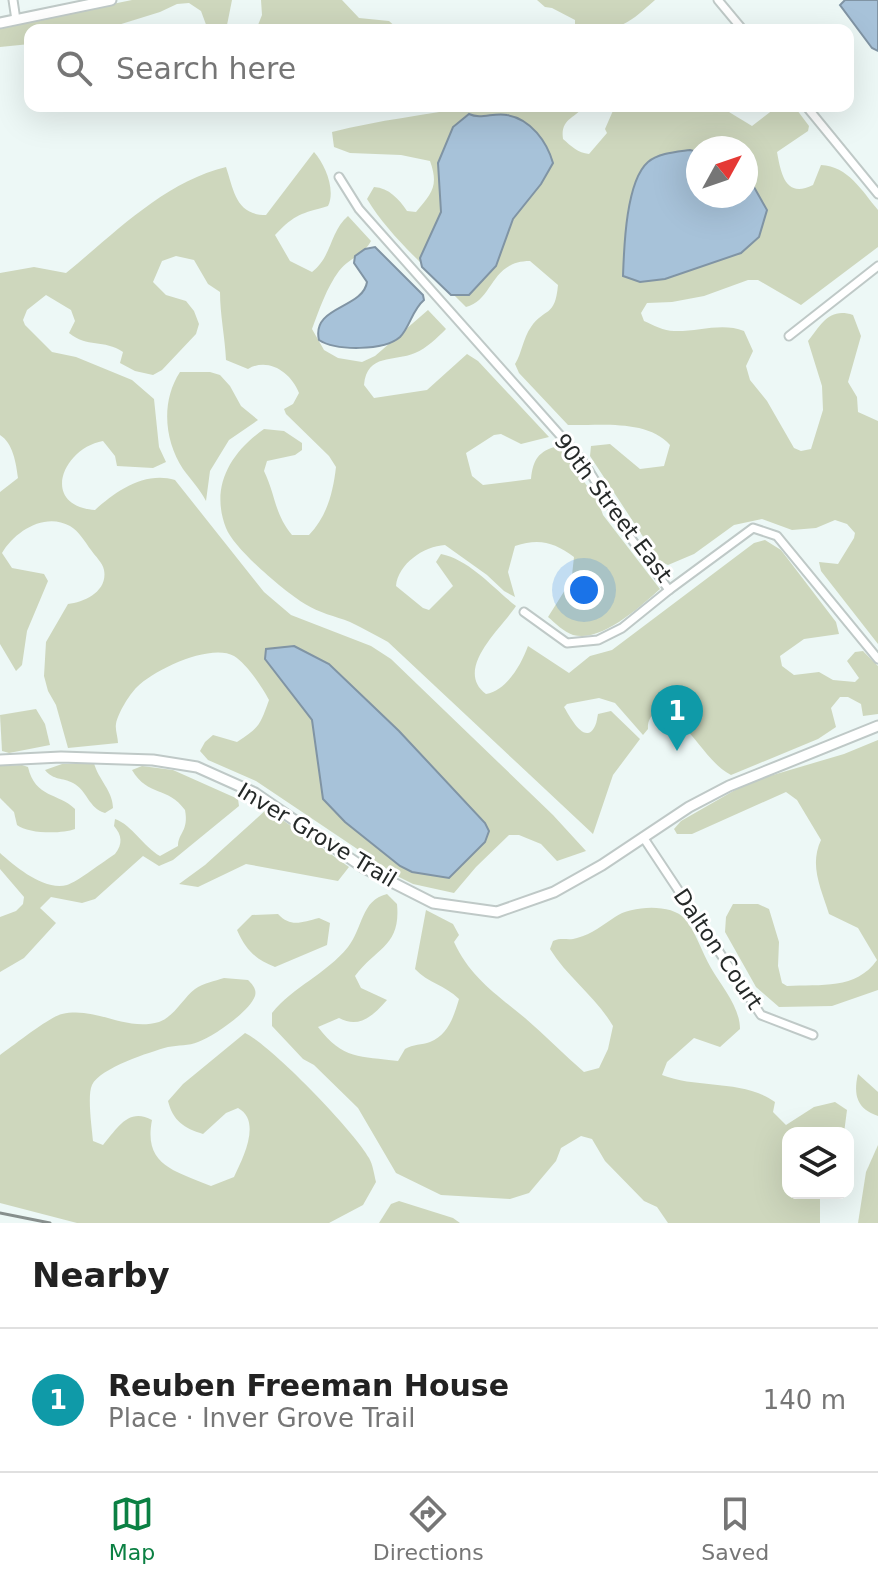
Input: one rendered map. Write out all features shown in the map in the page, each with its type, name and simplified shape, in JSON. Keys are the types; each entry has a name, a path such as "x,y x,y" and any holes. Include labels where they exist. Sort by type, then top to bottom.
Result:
{"street":[{"path":"13,0 16,20"},
{"path":"0,23 111,0"},
{"path":"718,0 738,24"},
{"path":"811,112 878,194"},
{"name":"90th Street East","path":"339,177 359,209 583,461 627,533 669,590 753,528 777,536 878,659"},
{"path":"789,336 878,266"},
{"path":"524,612 567,643 598,640 622,628 669,590"},
{"name":"Inver Grove Trail","path":"0,760 61,757 140,759 197,767 255,793 364,868 433,903 497,912 554,892 689,807 729,786 878,726"},
{"name":"Dalton Court","path":"643,837 761,1015 813,1035"}],"green space":[{"path":"132,0 232,0 227,24 206,24 201,11 189,3 177,4 121,24 24,24 24,45 0,47 0,27"},
{"path":"261,0 342,0 359,18 392,24 258,24 262,15"},
{"path":"537,0 655,0 623,24 575,24 575,20 545,7"},
{"path":"438,112 578,112 566,123 563,139 578,151 589,154 607,133 605,129 612,112 729,112 752,126 770,112 798,112 809,126 808,131 777,152 786,182 796,189 813,185 821,165 831,166 847,175 878,210 878,247 801,305 758,280 748,280 704,296 647,303 641,313 644,321 670,331 718,327 744,331 753,351 746,366 750,380 767,401 794,448 801,451 811,449 823,410 822,386 808,341 832,315 853,315 861,336 848,382 857,397 858,412 878,421 878,644 821,571 819,562 838,564 854,538 855,533 847,524 835,520 816,528 792,530 762,519 734,525 694,554 668,565 659,561 590,456 591,446 610,444 640,469 664,466 670,445 649,431 636,428 568,425 519,373 515,364 531,327 552,308 558,285 530,261 517,263 507,267 482,297 466,307 400,242 367,199 374,187 384,189 407,211 416,212 434,183 430,161 401,155 350,153 334,147 332,132"},
{"path":"314,152 328,178 330,200 328,206 299,215 288,222 275,235 290,261 312,272 324,259 348,216 371,241 339,271 324,299 312,329 324,350 338,358 362,362 375,356 428,310 446,329 419,351 383,360 370,368 364,385 374,398 427,390 467,354 478,361 549,437 521,444 501,434 494,435 466,453 472,476 483,485 531,479 538,457 558,446 598,501 603,515 660,589 632,613 608,628 596,634 573,635 548,617 572,575 574,557 560,548 539,542 515,546 508,572 515,597 445,545 421,553 402,570 396,586 423,608 429,610 453,586 436,562 441,554 471,568 516,606 477,661 477,684 486,694 507,682 528,646 569,673 590,656 612,650 754,543 765,540 781,550 836,622 839,634 804,639 780,656 782,666 794,675 819,672 833,680 855,682 859,678 847,661 855,652 863,651 878,666 878,714 863,716 861,704 848,697 840,697 831,708 836,727 818,739 731,775 711,758 669,707 654,714 643,735 615,703 599,698 567,704 564,707 582,731 591,732 598,714 611,711 640,739 613,775 593,834 388,642 296,598 261,569 231,537 222,513 222,485 226,472 241,449 264,429 284,431 302,443 302,450 295,455 267,461 264,471 278,512 292,535 309,535 320,520 331,495 336,467 329,456 286,414 284,409 293,404 299,393 285,373 263,365 248,369 226,360 220,292 208,284 194,260 176,256 162,261 153,282 166,295 186,301 199,324 196,334 162,370 153,375 120,363 123,352 116,348 82,340 69,333 75,321 71,310 46,295 27,310 23,320 25,325 52,352 76,357 132,380 154,399 159,447 166,462 153,468 117,466 115,456 103,441 89,446 77,454 63,476 62,488 67,498 78,506 95,510 132,484 153,478 175,480 264,592 291,615 371,646 391,659 553,815 586,851 557,861 541,844 519,835 509,835 454,893 413,884 399,877 256,781 208,760 200,751 213,735 237,742 250,733 261,720 269,700 244,664 224,653 198,655 145,680 124,704 117,720 118,743 68,748 44,676 46,642 68,604 88,598 99,589 104,570 79,534 60,522 32,526 8,545 2,553 12,568 44,574 48,581 27,631 22,665 16,671 0,644 0,492 18,478 11,448 0,435 0,273 34,267 66,273 161,197 203,174 226,167 234,193 242,206 256,214 266,215"},
{"path":"180,372 220,375 241,406 258,420 229,440 210,471 206,501 177,458 169,433 170,395"},
{"path":"36,709 45,724 50,745 9,753 2,751 0,715"},
{"path":"878,740 878,990 832,1006 779,1007 756,987 725,932 726,917 733,904 758,904 769,909 779,942 778,966 782,983 787,986 848,981 868,970 877,960 858,928 829,914 816,868 821,840 797,800 786,792 692,834 677,834 674,829 681,821 749,782 844,754"},
{"path":"94,763 112,802 113,808 105,813 95,808 78,786 45,770 62,764"},
{"path":"0,766 28,767 31,777 42,790 75,809 75,829 45,832 17,825 14,812 0,798"},
{"path":"142,766 173,770 238,799 239,806 173,860 159,866 143,856 95,899 82,903 51,897 40,908 56,923 24,958 0,972 0,917 16,911 23,904 24,897 0,869 0,853 31,876 58,886 84,876 115,854 120,840 114,826 115,819 160,856 178,846 186,823 185,810 172,797 138,778 132,770"},
{"path":"267,809 349,867 338,881 246,864 198,887 179,884 205,865"},
{"path":"387,894 397,904 395,929 386,945 355,976 361,988 387,1000 365,1019 353,1022 339,1018 318,1027 336,1046 363,1057 398,1061 405,1049 430,1042 446,1030 459,999 415,969 426,910 453,924 459,935 454,942 468,965 485,984 584,1072 599,1068 608,1049 613,1026 557,959 550,949 553,941 582,936 631,910 661,908 679,914 692,930 734,1005 740,1029 720,1047 694,1038 667,1062 662,1075 762,1095 775,1102 773,1112 786,1125 814,1107 835,1102 847,1110 845,1127 782,1127 782,1199 820,1199 820,1223 668,1223 657,1207 644,1201 605,1161 592,1139 581,1136 561,1148 556,1161 529,1193 510,1199 441,1195 396,1173 358,1108 314,1065 303,1059 272,1026 272,1013 280,1004 348,947 367,908 378,897"},
{"path":"278,914 292,922 319,918 330,923 327,945 275,967 262,961 252,953 237,930 252,915"},
{"path":"224,978 248,980 252,985 255,996 246,1009 205,1039 138,1057 97,1079 92,1085 90,1097 93,1141 103,1145 124,1122 136,1116 144,1117 152,1120 152,1148 165,1165 211,1186 234,1177 250,1131 245,1114 238,1108 226,1113 203,1134 180,1123 168,1101 183,1084 245,1033 292,1071 361,1146 370,1161 376,1182 363,1205 329,1223 77,1223 0,1203 0,1055 62,1014 87,1013 134,1024 159,1022 170,1016 195,989"},
{"path":"858,1074 878,1092 878,1116 865,1109 858,1100"},
{"path":"878,1145 878,1223 858,1223 866,1172"},
{"path":"399,1201 460,1223 379,1223 391,1204"}],"water":[{"path":"845,0 878,0 878,51 872,48 840,5"},
{"path":"469,114 502,114 523,121 531,126 547,147 553,163 541,184 513,219 496,266 469,295 451,295 422,267 420,258 441,212 438,163 453,127"},
{"path":"686,151 686,208 758,208 758,194 767,210 759,237 741,253 665,279 640,282 623,276 631,199 635,184 648,162 668,153"},
{"path":"375,247 423,295 424,300 403,333 393,342 360,348 337,346 319,340 323,320 357,298 367,282 354,263 355,256"},
{"path":"294,646 329,664 399,731 485,823 489,831 485,842 449,878 412,872 400,866 345,822 323,799 312,720 265,659 266,649"}],"railway":[{"path":"0,1213 50,1223"}],"place":[{"name":"Reuben Freeman House","path":"677,751"}]}
